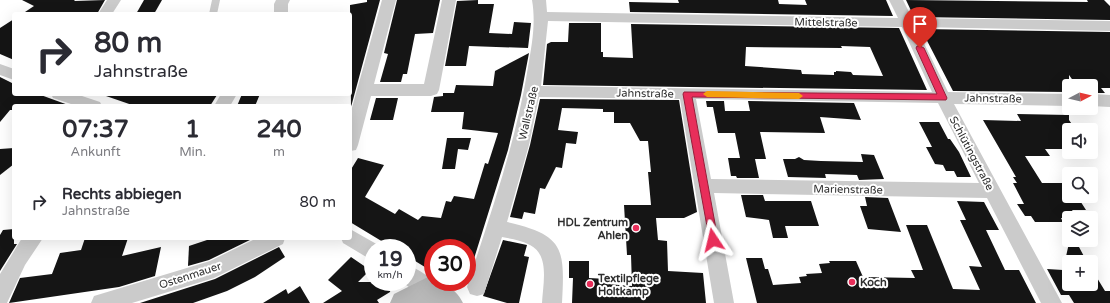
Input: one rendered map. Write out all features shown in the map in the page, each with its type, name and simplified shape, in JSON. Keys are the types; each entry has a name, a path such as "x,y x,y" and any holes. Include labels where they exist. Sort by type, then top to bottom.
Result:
{"street":[{"path":"106,12 114,0"},
{"path":"281,12 281,4 283,0"},
{"path":"352,139 389,0"},
{"path":"365,90 430,90 449,0"},
{"name":"Wallstraße","path":"477,287 519,149 534,91 542,16 539,0"},
{"name":"Schlütingstraße","path":"896,0 943,98 1052,303"},
{"name":"Mittelstraße","path":"542,16 908,24 1110,26"},
{"path":"0,69 12,74"},
{"name":"Jahnstraße","path":"534,91 1062,100"},
{"path":"687,94 724,303"},
{"path":"65,96 88,104"},
{"path":"1098,100 1110,101"},
{"name":"Marienstraße","path":"703,186 992,191"},
{"path":"497,222 500,228 528,235 542,241 550,250 553,265 552,303"},
{"path":"352,238 364,246"},
{"path":"0,297 13,268 25,248 32,240"},
{"name":"Ostenmauer","path":"101,303 214,269 272,240"},
{"path":"403,303 424,291"},
{"path":"431,291 450,303"}],"lane":[{"path":"213,12 216,0"}],"building":[{"path":"22,0 105,0 98,12 25,12 34,6"},
{"path":"144,0 162,0 155,12 137,12"},
{"path":"367,0 380,0 351,104 352,12 350,12 350,5 367,2"},
{"path":"397,0 440,0 433,33 415,34 407,74 403,74 401,82 380,82 388,54 384,53"},
{"path":"478,0 478,4 494,4 489,33 512,34 514,22 531,23 528,48 469,46 466,66 445,66 457,1"},
{"path":"678,0 778,0 779,4 807,5 805,0 886,0 893,16 630,12 629,2 679,3"},
{"path":"906,0 1088,2 1087,0 1104,0 1110,6 1110,20 914,17"},
{"path":"12,20 12,59 0,54 0,28"},
{"path":"569,23 601,23 601,52 603,52 603,57 633,58 631,24 899,28 927,90 543,85 547,44 551,42 568,42","holes":["746,47 870,47 883,76 853,75 851,72 836,71 834,72 834,75 802,74 801,70 745,66"]},
{"path":"921,29 1110,32 1110,88 1101,88 1105,93 1098,93 1098,79 1072,79 1069,75 1069,79 1062,79 1062,92 953,91"},
{"path":"529,53 508,150 476,252 476,239 424,239 424,266 416,262 416,239 378,239 352,223 352,168 358,158 384,165 365,197 395,214 399,209 418,220 422,216 441,218 446,201 451,202 454,196 474,199 485,163 488,164 498,133 462,129 464,112 431,112 434,97 443,96 443,93 454,93 456,85 493,86 495,71"},
{"path":"0,77 12,83 12,96 44,96 66,104 12,104 12,110 10,110 0,122"},
{"path":"106,96 216,96 211,104 129,104"},
{"path":"241,96 259,96 256,104 238,104"},
{"path":"376,98 398,98 393,120 370,120"},
{"path":"540,99 679,100 697,212 684,218 656,218 658,240 667,241 668,271 703,273 706,303 572,303 573,278 569,278 569,261 589,261 589,278 607,279 607,284 632,286 631,255 627,255 624,205 651,205 648,172 651,172 648,141 640,141 630,123 614,123 614,112 603,112 603,109 562,108 558,130 578,132 576,144 566,143 562,168 556,167 545,189 540,188 535,214 524,212 522,219 510,217 530,145"},
{"path":"706,101 724,101 725,111 750,111 748,101 854,103 861,120 820,117 825,133 760,132 766,159 755,159 759,178 737,178 736,176 731,176 728,158 740,158 735,133 718,133 713,107 707,107"},
{"path":"1017,114 1069,115 1069,120 1071,123 1062,123 1062,149 1045,149 1050,156 1025,156 1042,183 1062,183 1062,203 1082,203 1086,210 1062,211 1062,222 1035,222 1031,216 1025,216 1017,204 1024,204 1013,183 1017,183 1013,177 1016,177 983,120 1021,121"},
{"path":"919,122 939,122 948,139 950,139 959,152 971,177 957,177 954,171 946,171 943,165 935,164 926,147 932,147"},
{"path":"447,138 471,138 468,150 458,149 455,169 442,169"},
{"path":"12,148 12,166 0,175 0,149"},
{"path":"861,154 874,155 884,179 859,180 857,175 825,174 826,178 788,177 783,159 795,159 799,157 804,160 863,162"},
{"path":"741,195 763,195 765,201 811,201 819,226 785,226 788,238 773,238 769,220 746,217"},
{"path":"865,197 888,198 901,232 868,229 860,206 867,206"},
{"path":"957,201 984,202 999,230 986,230 1005,270 1019,270 1036,303 757,303 746,258 762,258 765,269 768,269 773,285 801,283 799,277 807,276 806,274 822,273 819,264 830,263 829,261 856,261 863,277 915,278 911,270 923,270 906,225 927,225 953,289 980,290 969,266 982,267 960,220 966,220"},
{"path":"12,229 12,240 14,240 14,244 17,244 0,271 0,235 3,230"},
{"path":"84,240 127,240 122,256 161,247 155,276 119,287 9,303 20,278 52,274 60,253 81,250"},
{"path":"207,240 250,240 209,260 188,266 189,246"},
{"path":"503,240 527,245 524,256 529,257 519,303 507,303 483,296"},
{"path":"279,247 285,257 255,277 227,291 193,303 140,303 215,279"},
{"path":"1068,247 1079,247 1083,255 1066,255"},
{"path":"351,257 364,266 364,276 358,282 364,282 364,291 390,291 377,300 379,303 323,303 342,291 328,280"},
{"path":"1047,269 1062,270 1062,291 1098,291 1098,280 1105,291 1110,291 1110,303 1074,303 1069,295 1061,295"},
{"path":"300,286 310,303 263,303 286,289 288,294"}],"slow traffic":[{"path":"707,94 799,96"}],"place":[{"name":"HDL Zentrum Ahlen","path":"636,228"},
{"name":"Koch","path":"852,282"},
{"name":"Textilpflege Holtkamp","path":"590,284"}],"route":[{"path":"713,240 687,94 943,98 920,48"}]}
